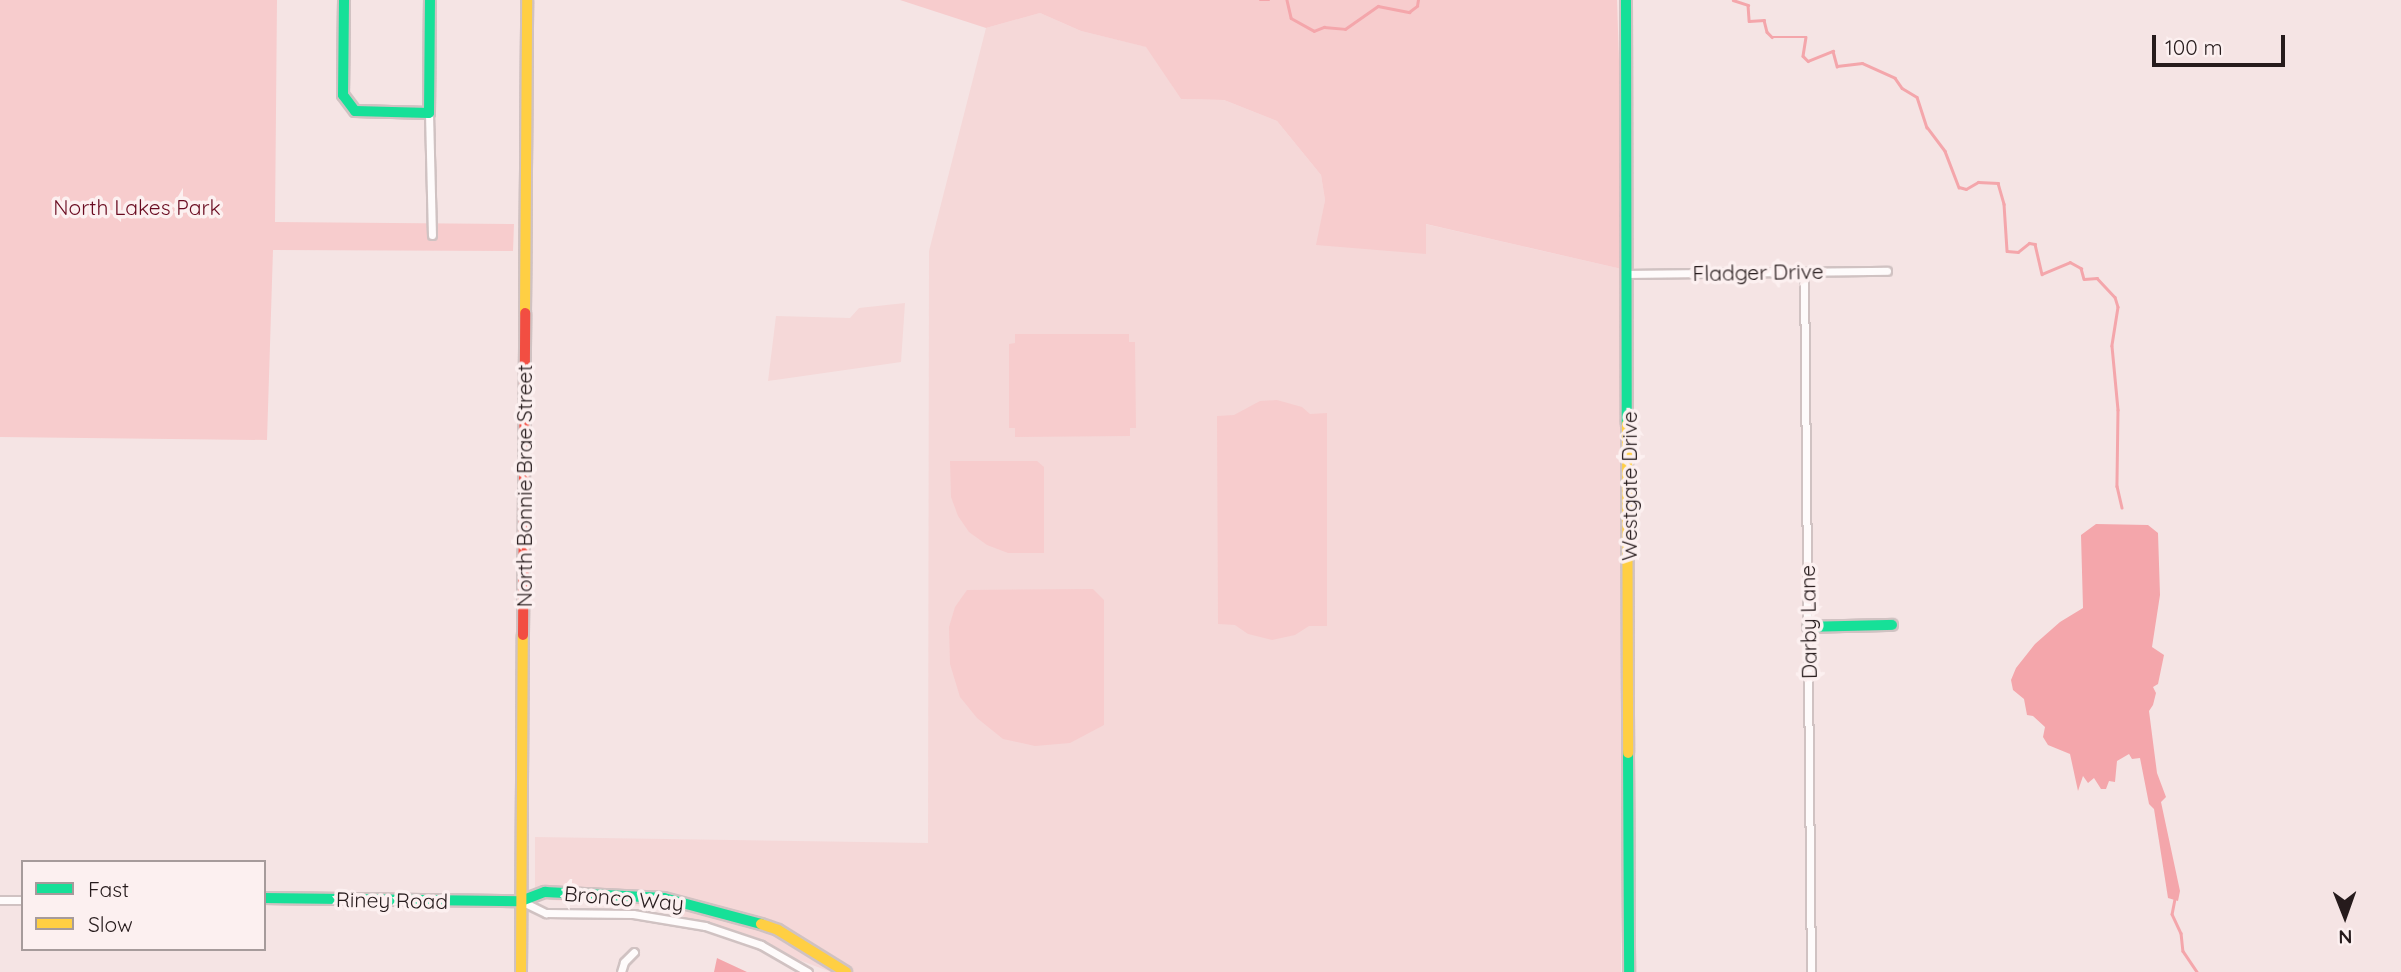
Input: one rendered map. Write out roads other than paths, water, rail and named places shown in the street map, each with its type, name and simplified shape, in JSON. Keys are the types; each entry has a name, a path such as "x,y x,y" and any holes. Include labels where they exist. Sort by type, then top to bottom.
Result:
{"street":[{"path":"344,0 343,95 355,111 429,113"},
{"path":"430,0 432,235"},
{"name":"North Bonnie Brae Street","path":"521,972 527,0"},
{"name":"Westgate Drive","path":"1626,0 1629,972"},
{"name":"Fladger Drive","path":"1628,274 1887,271"},
{"name":"Darby Lane","path":"1804,272 1811,972"},
{"path":"1808,627 1892,625"},
{"name":"Bronco Way","path":"521,901 545,892 598,893 664,898 701,906 778,930 846,972"},
{"name":"Riney Road","path":"266,898 521,901"},
{"path":"0,900 21,900"},
{"name":"Bronco Way","path":"521,901 546,913 650,915 705,926 761,945 808,972"},
{"path":"621,972 624,962 634,952"}],"waterway":[{"path":"1260,0 1269,0"},
{"path":"1287,0 1291,18 1314,31 1324,27 1345,29 1378,6 1409,12 1417,6 1418,0"},
{"path":"1733,0 1748,5 1749,21 1764,20 1767,32 1772,37 1806,37 1803,56 1808,61 1833,51 1837,66 1862,63 1895,78 1902,88 1917,97 1927,127 1945,151 1959,187 1966,189 1978,182 1998,183 2004,204 2007,251 2018,252 2029,243 2035,244 2042,274 2070,262 2081,268 2084,279 2097,278 2115,297 2118,307 2112,346 2118,410 2117,486 2122,507"},
{"path":"2175,899 2172,914 2181,933 2183,951 2197,972"}],"park label":[{"name":"North Lakes Park","path":"137,207"}]}
